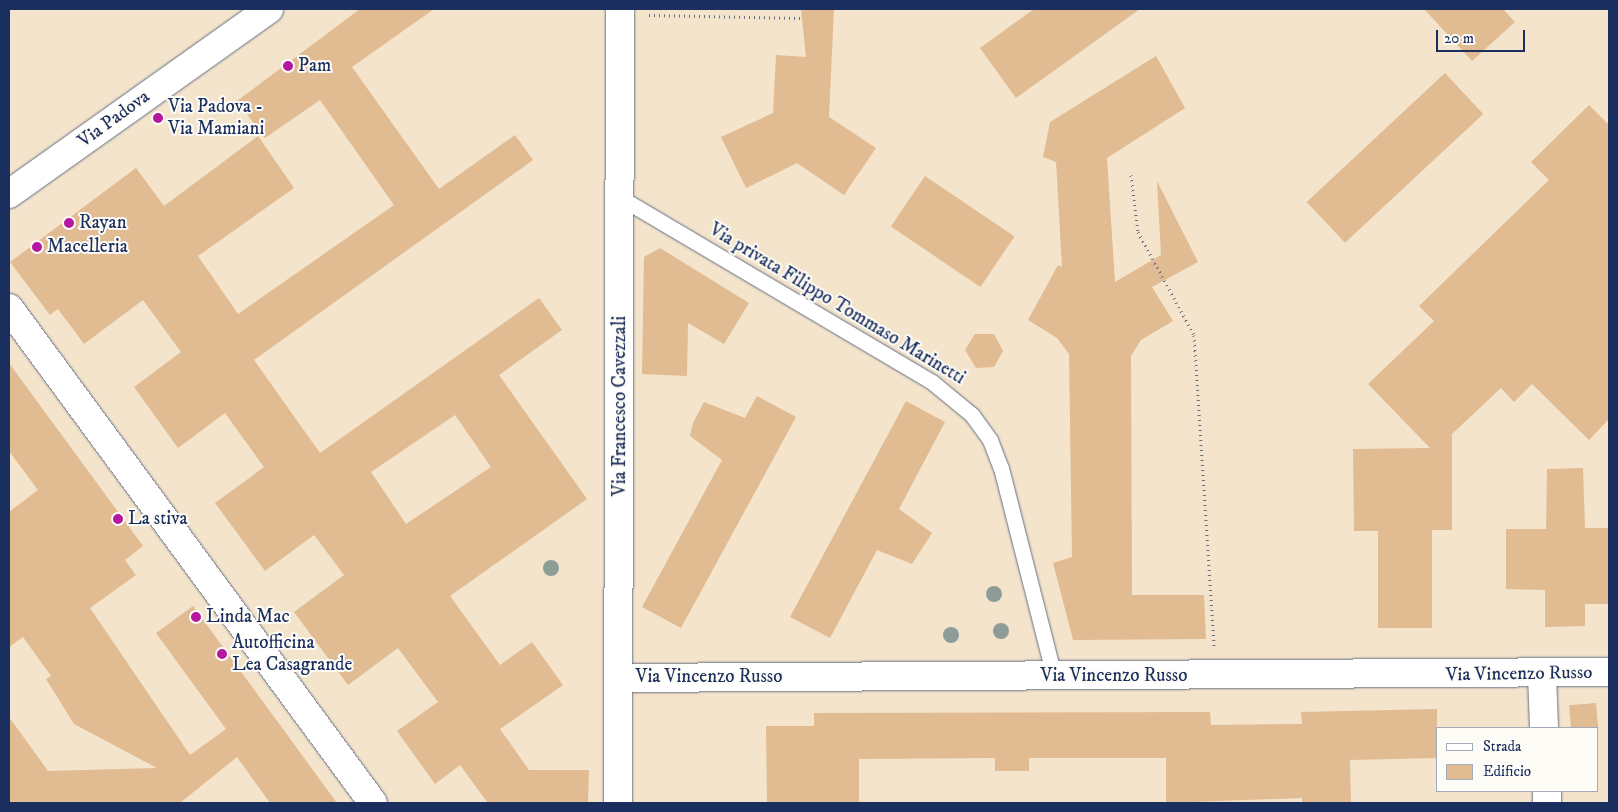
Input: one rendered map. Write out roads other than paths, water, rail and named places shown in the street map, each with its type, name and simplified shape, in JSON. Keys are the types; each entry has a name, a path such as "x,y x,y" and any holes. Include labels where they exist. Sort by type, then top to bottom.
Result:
{"street":[{"name":"Via Padova","path":"9,194 268,9"},
{"name":"Via Francesco Cavezzali","path":"618,803 621,198 629,12"},
{"path":"9,308 373,803"},
{"name":"Via Vincenzo Russo","path":"618,678 1542,675 1609,672"},
{"path":"1542,675 1544,727"}],"lane":[{"name":"Via privata Filippo Tommaso Marinetti","path":"621,198 932,382 972,415 990,440 1001,468 1054,676"}],"place":[{"name":"Pam","path":"288,66"},
{"name":"Via Padova - Via Mamiani","path":"158,118"},
{"name":"Rayan","path":"69,223"},
{"name":"Macelleria","path":"37,247"},
{"name":"La stiva","path":"118,519"},
{"name":"Linda Mac","path":"196,617"},
{"name":"Autofficina Lea Casagrande","path":"222,654"}]}
